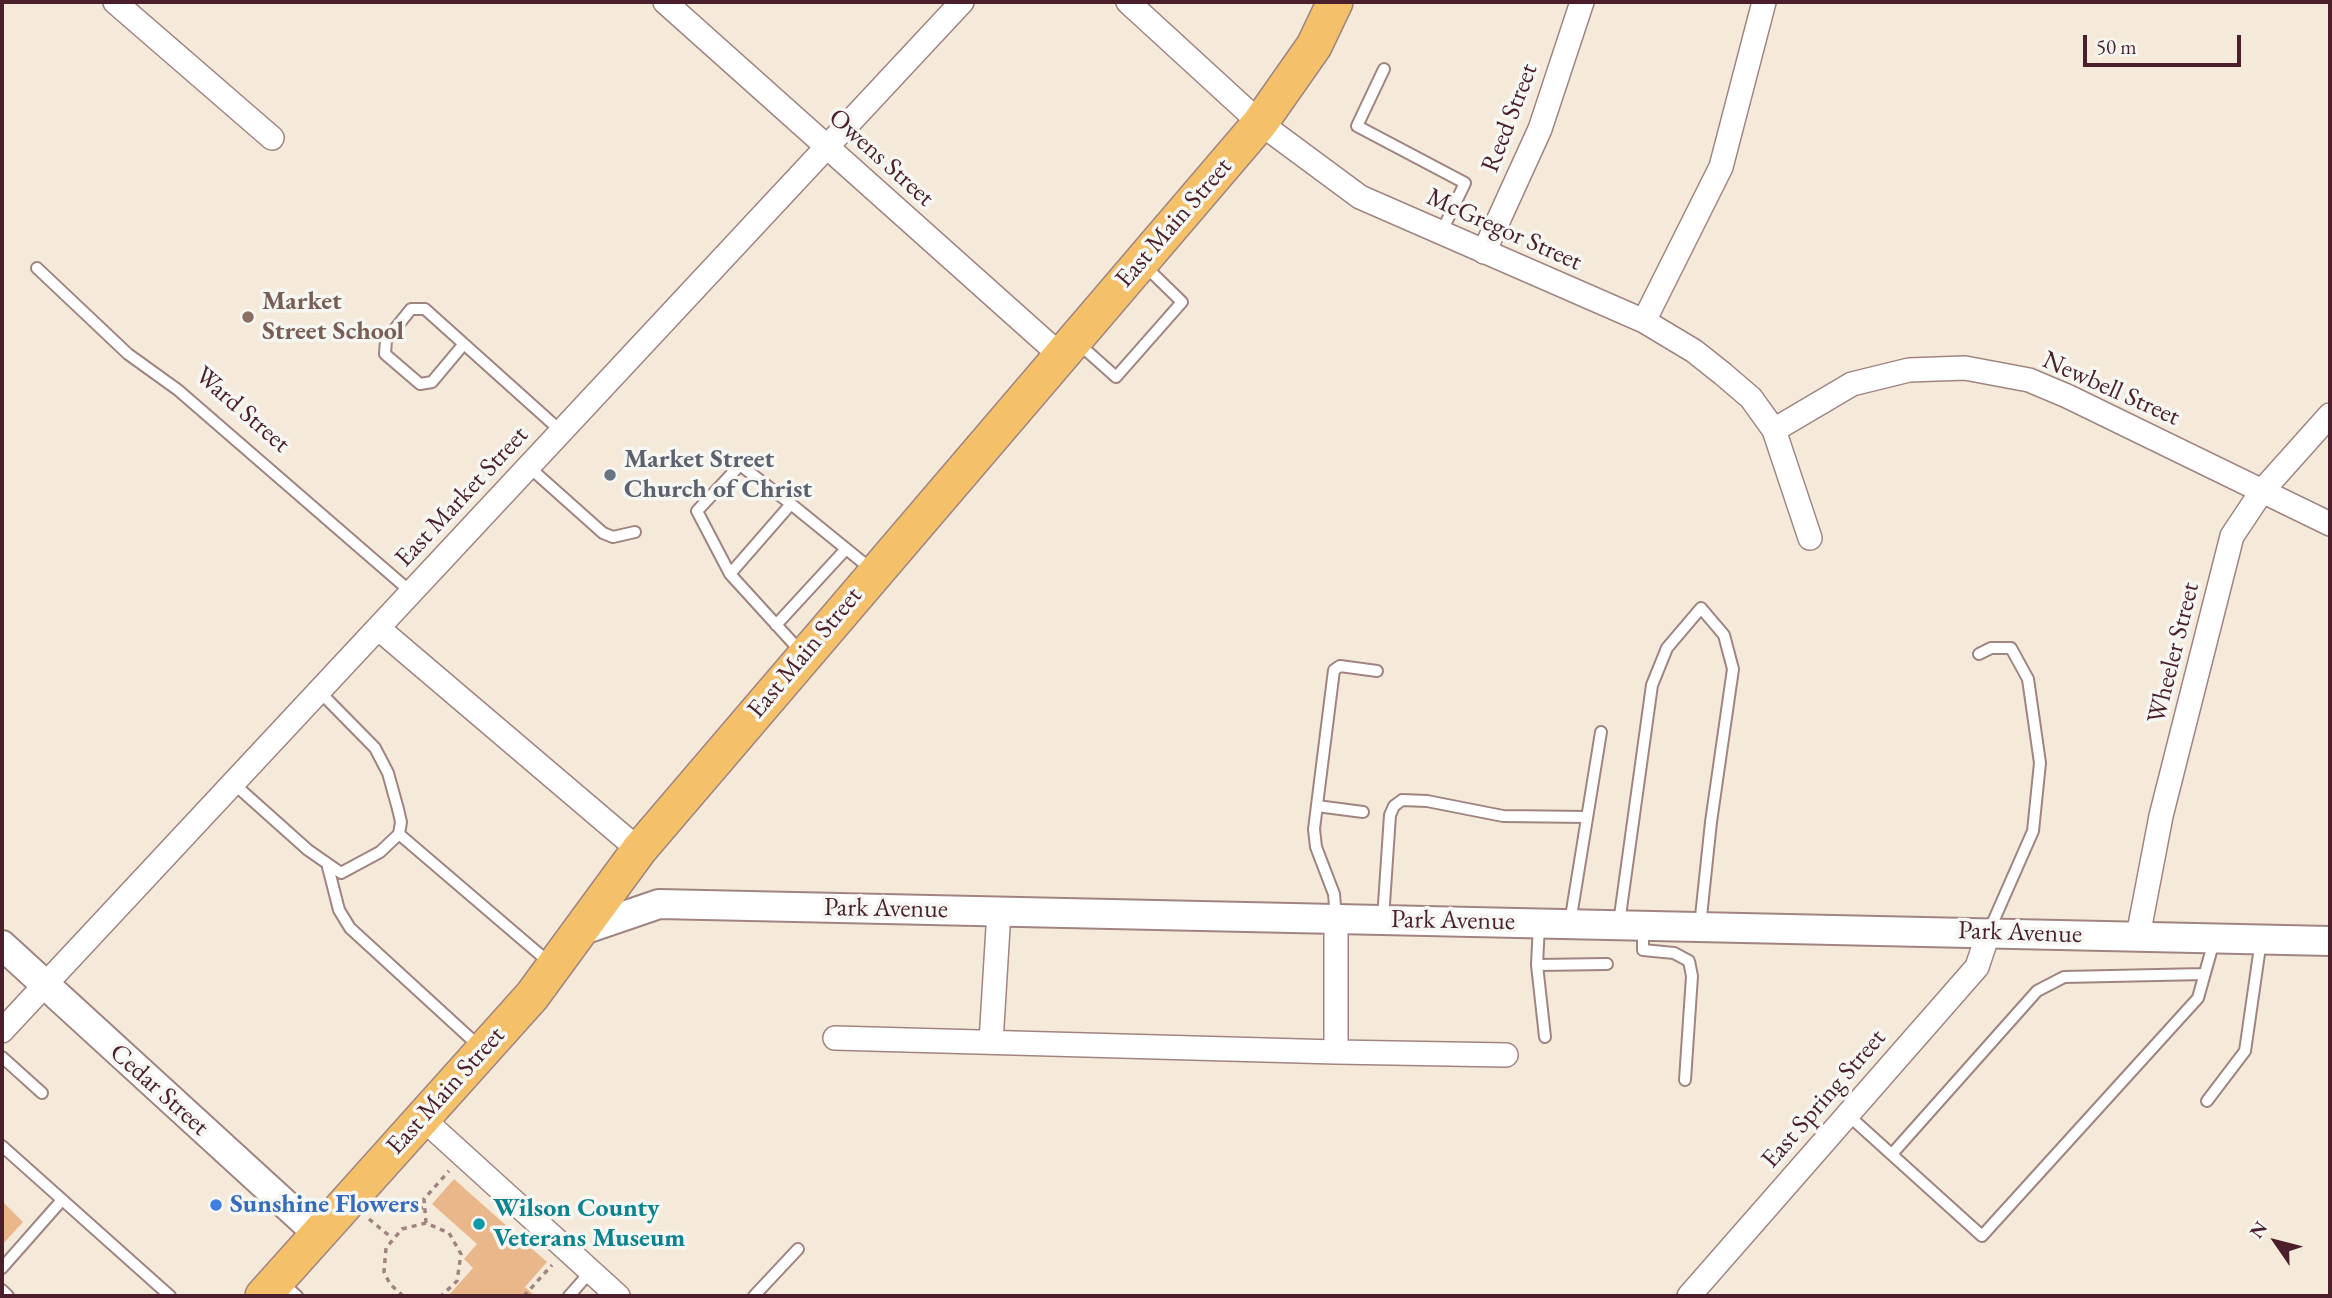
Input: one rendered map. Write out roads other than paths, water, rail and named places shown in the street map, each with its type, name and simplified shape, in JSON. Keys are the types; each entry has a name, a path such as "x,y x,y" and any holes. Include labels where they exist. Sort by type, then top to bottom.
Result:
{"main road":[{"name":"East Main Street","path":"280,1291 318,1234 484,1050 554,966 639,850 1260,123 1314,46 1335,2"}],"street":[{"path":"115,2 272,138"},
{"name":"Owens Street","path":"665,2 828,148 1067,347"},
{"name":"East Market Street","path":"2,1031 962,2"},
{"name":"McGregor Street","path":"1128,2 1260,123 1360,197 1644,321 1694,351 1751,398 1774,430 1810,538"},
{"name":"Reed Street","path":"1485,252 1540,129 1581,2"},
{"path":"1644,321 1721,167 1764,2"},
{"name":"Newbell Street","path":"1774,430 1852,384 1909,370 1965,368 2029,380 2330,524"},
{"name":"Wheeler Street","path":"2138,936 2161,816 2232,536 2262,491 2330,415"},
{"path":"378,628 639,850"},
{"name":"Park Avenue","path":"580,932 659,904 1989,932 2330,942"},
{"path":"991,1042 999,911"},
{"path":"1336,918 1336,1052"},
{"name":"East Spring Street","path":"1689,1296 1977,967 1989,932"},
{"name":"Cedar Street","path":"2,945 318,1234"},
{"path":"835,1038 1506,1055"},
{"path":"422,1118 591,1271 609,1293"}],"lane":[{"path":"1384,69 1357,126 1465,183 1441,233"},
{"path":"1067,347 1116,377 1182,302 1141,261"},
{"name":"Ward Street","path":"37,268 128,354 178,390 411,592"},
{"path":"463,345 432,382 420,384 385,354 386,340 411,309 425,309 562,432"},
{"path":"804,655 730,574 697,511 740,465 874,572"},
{"path":"529,467 603,533 622,537 635,532"},
{"path":"730,574 791,504"},
{"path":"776,625 846,550"},
{"path":"1685,1080 1692,976 1689,961 1674,953 1643,950 1631,924 1652,685 1667,648 1701,608 1724,635 1733,669 1711,822 1700,926"},
{"path":"1979,654 1991,648 2011,649 2017,659 2028,679 2040,763 2033,831 1989,932"},
{"path":"1336,918 1335,894 1316,847 1317,806 1334,670 1340,666 1377,671"},
{"path":"233,783 328,867 341,873 380,852 399,834 401,822 395,797 388,773 375,748 319,691"},
{"path":"1570,923 1601,732"},
{"path":"1383,919 1391,815 1394,806 1402,800 1503,816 1587,817"},
{"path":"1317,806 1363,812"},
{"path":"399,834 554,966"},
{"path":"328,867 338,910 350,928 484,1050"},
{"path":"1539,923 1537,965 1545,1037"},
{"path":"1848,1115 1982,1236 2197,998 2215,938"},
{"path":"2207,1101 2245,1051 2261,940"},
{"path":"1537,965 1606,964"},
{"path":"1892,1154 2037,991 2064,977 2204,974"},
{"path":"2,1057 42,1093"},
{"path":"2,1146 170,1296"},
{"path":"2,1268 62,1200"},
{"path":"754,1296 798,1249"},
{"path":"569,1296 591,1271"},
{"path":"2,1290 8,1296"}],"place":[{"name":"Market Street School","path":"248,317"},
{"name":"Market Street Church of Christ","path":"610,475"},
{"name":"Sunshine Flowers","path":"216,1205"},
{"name":"Wilson County Veterans Museum","path":"479,1224"}]}
